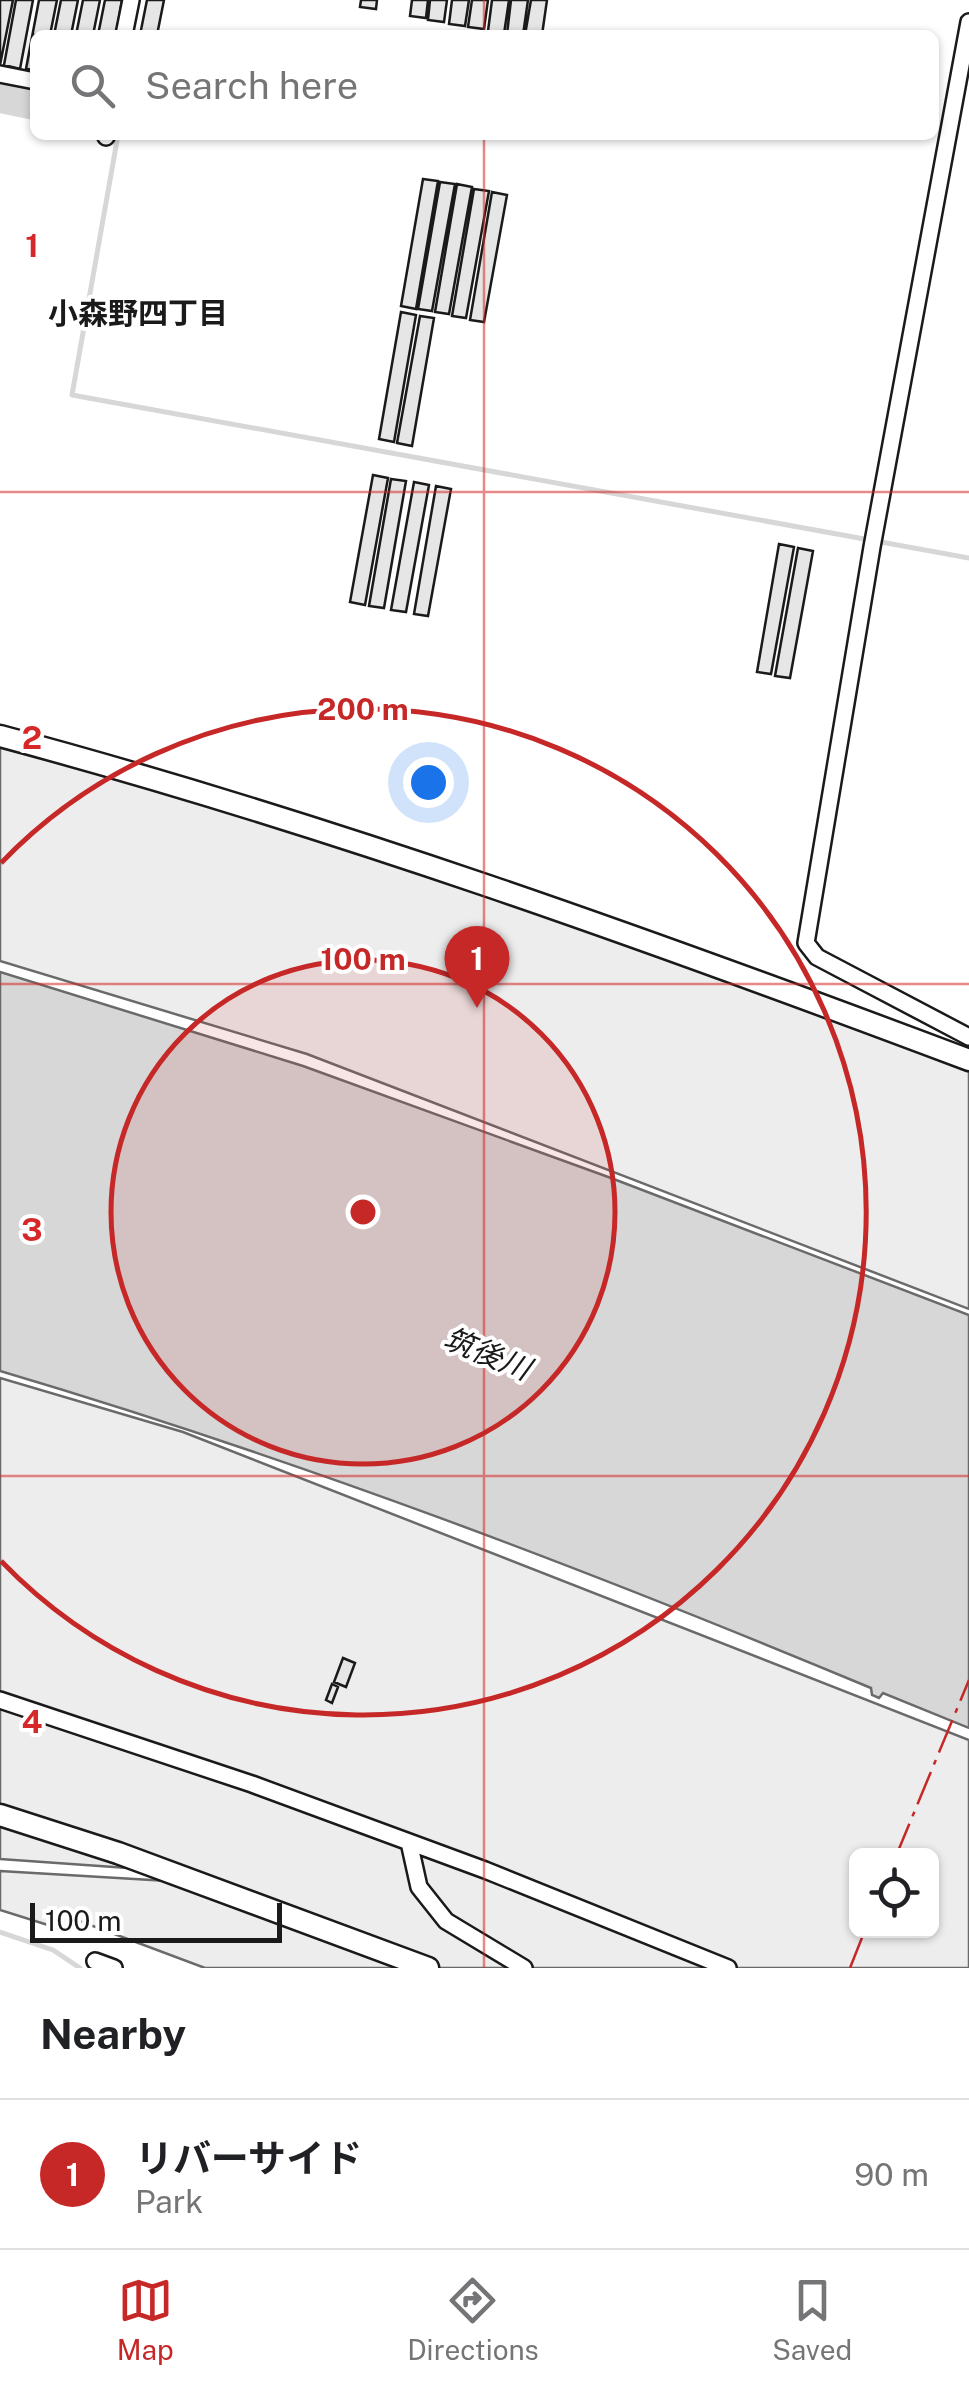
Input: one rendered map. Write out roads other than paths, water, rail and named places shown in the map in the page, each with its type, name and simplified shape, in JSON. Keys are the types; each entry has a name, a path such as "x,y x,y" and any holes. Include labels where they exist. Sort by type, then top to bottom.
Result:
{"street":[{"path":"125,30 131,0"},
{"path":"969,22 872,547 806,943 817,958 969,1037"},
{"path":"0,74 30,79"},
{"path":"0,736 228,800 548,906 969,1060"},
{"path":"0,1700 252,1784 485,1870 728,1968"},
{"path":"0,1815 118,1853 428,1968"},
{"path":"409,1842 419,1887 446,1920 524,1968"},
{"path":"95,1961 114,1968"}],"water":[{"name":"筑後川","path":"0,972 303,1066 969,1315 969,1728 883,1693 879,1698 872,1695 871,1688 764,1644 440,1518 221,1441 0,1371"}],"waterway":[{"path":"0,98 30,104"},
{"path":"117,140 72,395 969,558"},
{"path":"0,1932 53,1950 80,1968"}],"place":[{"name":"リバーサイド","path":"477,1008"}],"district":[{"name":"小森野四丁目","path":"138,314"}]}
